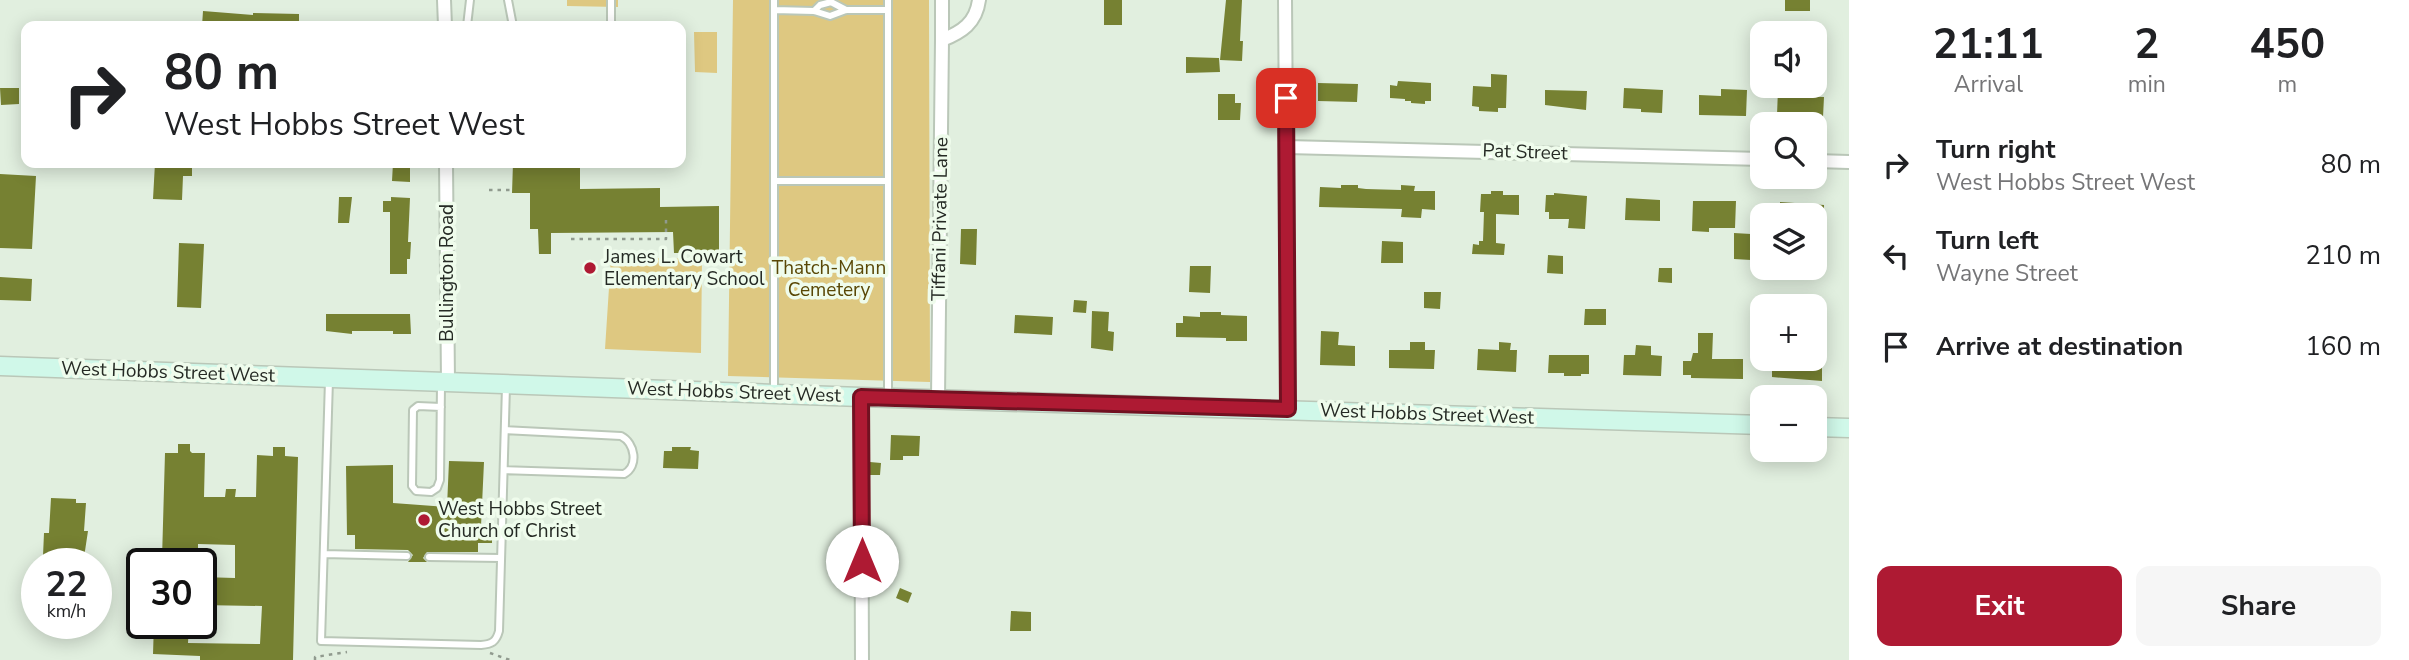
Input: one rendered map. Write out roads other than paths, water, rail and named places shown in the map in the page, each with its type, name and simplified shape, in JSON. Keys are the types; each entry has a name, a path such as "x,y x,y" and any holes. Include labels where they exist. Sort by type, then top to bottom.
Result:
{"street":[{"path":"444,0 445,21"},
{"name":"Tiffani Private Lane","path":"938,398 942,0"},
{"path":"942,40 961,32 973,20 979,0"},
{"path":"1285,0 1288,409"},
{"name":"Pat Street","path":"1287,147 1750,159"},
{"path":"1827,161 1849,162"},
{"name":"Bullington Road","path":"445,382 446,168"},
{"name":"West Hobbs Street West","path":"0,366 861,397 1750,425"},
{"path":"861,397 862,660"},
{"path":"1827,427 1849,428"}],"lane":[{"path":"468,21 470,0"},
{"path":"508,0 512,21"},
{"path":"611,0 611,21"},
{"path":"774,0 774,393"},
{"path":"888,0 888,397"},
{"path":"814,11 820,5 831,2 846,10"},
{"path":"774,10 814,11 830,16 846,10 888,10"},
{"path":"774,181 888,181"},
{"path":"329,378 321,642 491,644 496,639 499,631 506,384"},
{"path":"441,407 418,406 413,410 412,486 416,491 431,492 437,488 440,480 441,407 445,382"},
{"path":"504,470 624,474 633,464 631,445 621,436 505,430"},
{"path":"324,554 407,556"},
{"path":"429,557 501,558"}],"place":[{"name":"James L. Cowart Elementary School","path":"590,268"},
{"name":"West Hobbs Street Church of Christ","path":"424,520"}],"park label":[{"name":"Thatch-Mann Cemetery","path":"829,279"}]}
